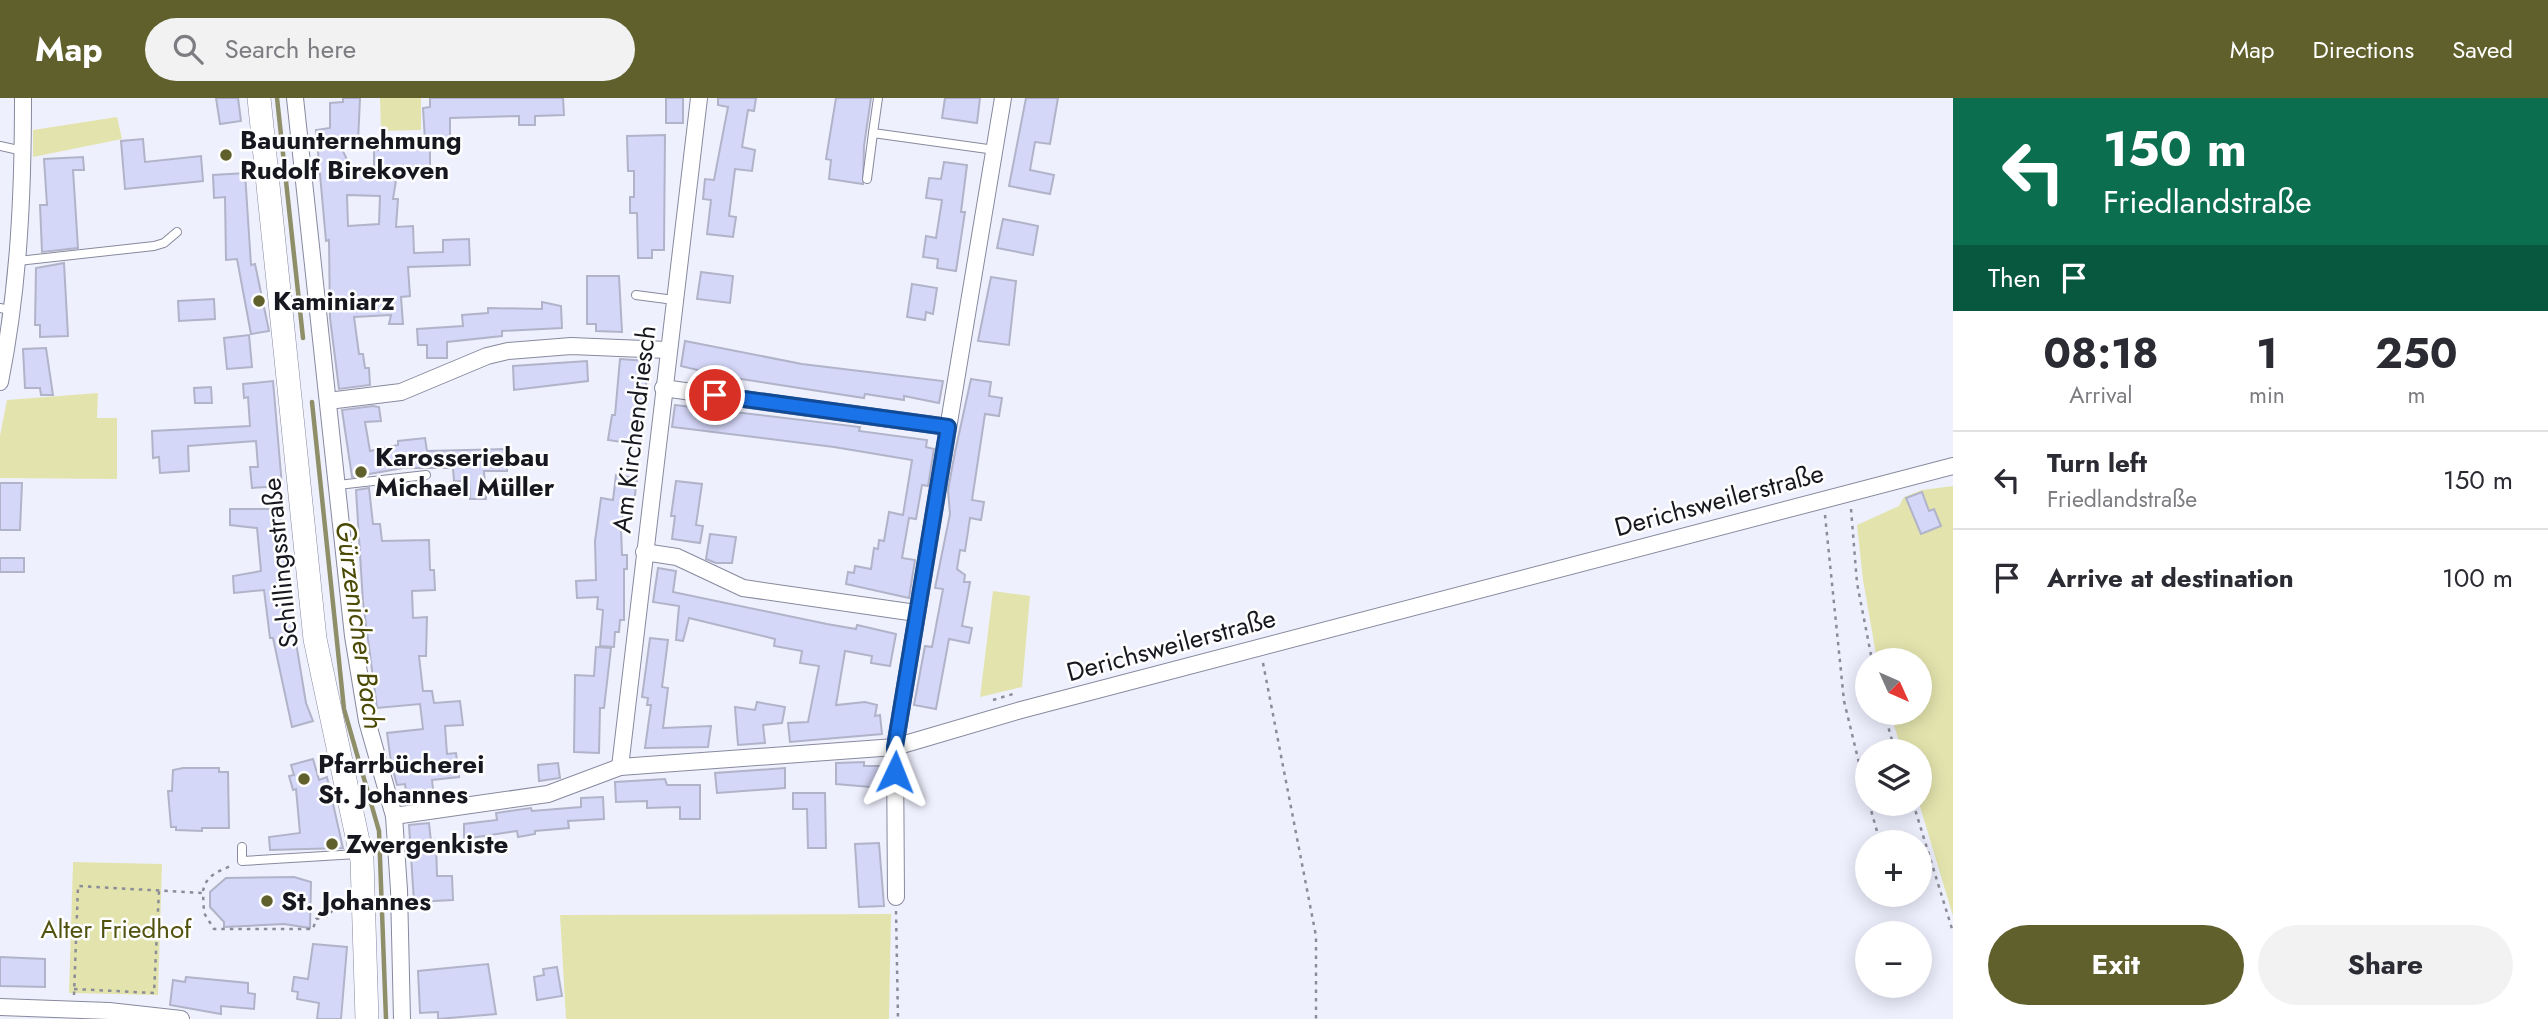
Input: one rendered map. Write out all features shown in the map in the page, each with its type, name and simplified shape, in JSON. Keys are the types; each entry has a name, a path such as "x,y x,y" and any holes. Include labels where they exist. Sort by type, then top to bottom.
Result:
{"main road":[{"name":"Schillingsstraße","path":"260,98 316,641 360,854 365,904 367,1019"}],"street":[{"path":"0,382 7,309 18,261 23,208 23,98"},
{"path":"295,98 353,636 367,721 394,816 400,890 402,1019"},
{"name":"Am Kirchendriesch","path":"620,767 699,98"},
{"path":"896,897 895,747 1003,98"},
{"path":"328,401 401,392 487,356 508,351 571,346 668,350"},
{"path":"663,388 948,427"},
{"name":"Derichsweilerstraße","path":"394,816 548,794 620,767 895,747 1021,710 1849,491 1953,466"},
{"path":"644,552 677,557 743,588 916,613"},
{"path":"0,1007 74,1009 109,1015 181,1019"}],"lane":[{"path":"867,179 878,98"},
{"path":"873,133 995,150"},
{"path":"0,146 23,151"},
{"path":"18,261 154,246 164,243 177,232"},
{"path":"636,295 674,300"},
{"path":"338,485 426,475"},
{"path":"242,847 242,861 360,854"}],"path":[{"path":"1849,491 1857,583 1870,648"},
{"path":"1823,498 1844,701 1855,746"},
{"path":"1260,648 1316,936 1316,1019"},
{"path":"1917,816 1953,932"},
{"path":"242,861 215,872 205,884 204,913 214,929 313,929 316,919 329,916 336,903 365,904"},
{"path":"74,1009 78,886 203,893"},
{"path":"74,989 154,993 159,890"},
{"path":"896,897 898,1019"}],"green space":[{"path":"380,98 421,98 421,130 381,131"},
{"path":"117,117 122,139 33,157 33,130"},
{"path":"98,393 97,418 117,418 117,479 0,478 0,436 7,400"},
{"path":"1953,486 1953,916 1932,846 1932,830 1927,830 1923,816 1932,816 1932,739 1898,739 1894,725 1932,725 1932,648 1875,648 1857,525 1899,506 1904,497 1922,490"},
{"path":"993,591 1030,596 1022,687 980,697"},
{"name":"Alter Friedhof","path":"73,862 162,864 158,995 69,993"},
{"path":"891,914 889,1019 566,1019 560,915"}],"building":[{"path":"216,98 238,98 241,121 220,124"},
{"path":"343,98 360,98 358,142 339,143 351,168 374,167 374,150 430,149 430,174 397,174 393,199 398,199 396,227 413,226 414,253 443,252 443,240 469,239 470,265 408,267 410,296 401,297 403,324 389,324 391,315 354,317 359,354 363,354 365,368 369,368 370,385 339,389 330,318 329,240 326,241 316,130 330,128 330,103 343,102","holes":["347,195 380,196 379,224 348,226"]},
{"path":"430,98 563,98 564,115 535,116 535,125 519,125 519,116 450,118 450,139 425,140 423,108 430,107"},
{"path":"666,98 683,98 683,123 666,123"},
{"path":"718,98 756,98 754,111 748,110 742,147 755,150 752,171 735,169 729,216 736,217 733,237 707,234 711,200 703,199 705,179 714,180 728,107 718,105"},
{"path":"836,98 871,98 864,146 863,184 829,179 831,160 826,159"},
{"path":"945,98 980,98 977,123 942,118"},
{"path":"1026,98 1058,98 1050,144 1035,142 1030,170 1054,175 1050,194 1009,186"},
{"path":"665,135 664,250 652,250 652,258 638,258 637,213 630,213 630,197 634,197 634,171 628,171 627,136"},
{"path":"143,139 145,162 201,156 203,181 125,189 121,141"},
{"path":"83,157 84,170 73,170 78,248 42,252 40,205 47,205 44,159"},
{"path":"944,162 967,165 961,212 965,212 956,271 937,268 938,259 923,257 926,236 936,238 942,200 926,198 929,178 941,179"},
{"path":"245,173 251,265 255,264 269,331 251,334 237,259 226,260 225,197 214,198 213,175"},
{"path":"1003,219 1038,226 1033,255 997,248"},
{"path":"64,263 68,336 40,337 40,325 35,325 36,268"},
{"path":"701,272 733,276 730,303 697,299"},
{"path":"587,276 619,276 622,332 596,331 596,324 587,324"},
{"path":"991,277 1016,281 1009,345 978,341"},
{"path":"912,284 937,288 933,314 926,312 925,320 907,317"},
{"path":"214,299 215,319 179,321 178,301"},
{"path":"542,302 561,306 562,328 502,331 502,336 447,342 447,358 427,358 427,345 418,345 417,329 463,326 462,315 488,313 488,308 542,309"},
{"path":"249,335 252,367 227,369 224,338"},
{"path":"685,341 802,364 943,381 939,403 904,396 904,400 865,394 864,398 722,376 681,366"},
{"path":"46,348 53,395 41,395 40,388 25,388 23,349"},
{"path":"620,359 648,361 641,445 608,440 612,415 615,415"},
{"path":"587,361 588,381 514,390 513,366"},
{"path":"971,379 991,382 989,396 1002,398 999,416 985,414 972,500 984,502 981,520 970,518 965,551 960,550 957,569 965,575 964,582 970,582 962,626 972,628 969,643 949,639 936,709 914,705 925,646 932,647 943,589 935,588 950,514 948,490"},
{"path":"273,381 282,486 252,488 250,467 258,467 256,441 188,446 189,471 160,473 159,457 153,458 152,431 250,426 248,397 244,398 243,384"},
{"path":"211,387 212,403 195,403 194,388"},
{"path":"675,405 860,427 859,431 927,440 926,447 934,449 928,486 922,485 916,519 909,518 902,558 915,560 909,598 846,584 848,572 854,573 855,566 871,569 874,548 878,549 879,540 884,541 889,512 903,515 912,460 834,447 672,427"},
{"path":"379,407 381,421 365,422 370,451 398,445 398,441 425,438 427,451 506,449 507,471 484,471 486,499 470,499 469,481 454,481 453,468 403,468 352,477 342,410"},
{"path":"616,475 637,478 634,503 625,501 621,527 622,555 627,555 627,569 624,569 624,620 620,620 619,632 615,632 614,647 600,646 603,610 597,609 598,597 577,598 576,581 596,580 595,541 601,498 613,500"},
{"path":"676,481 702,484 696,525 703,526 700,543 672,539 675,516 671,516"},
{"path":"0,483 22,483 20,530 0,530"},
{"path":"369,488 373,524 380,524 382,541 429,540 430,570 434,570 435,590 412,591 413,618 427,617 426,656 419,656 423,691 432,691 434,703 460,701 463,725 445,726 447,754 456,753 459,777 432,780 434,798 407,801 405,784 397,785 391,762 387,733 423,729 420,704 377,708 363,602 356,490"},
{"path":"1922,492 1929,511 1934,509 1941,526 1921,534 1906,498"},
{"path":"230,509 280,509 287,588 306,703 313,721 292,727 273,638 270,638 264,590 234,593 233,576 261,571 257,528 230,525"},
{"path":"710,534 736,537 732,563 716,563 706,559"},
{"path":"0,558 24,558 24,572 0,572"},
{"path":"658,568 676,571 673,592 827,624 856,629 857,625 896,634 890,666 871,663 872,656 845,651 836,705 865,702 877,705 875,716 880,715 882,734 790,742 788,723 808,722 819,666 800,663 802,651 774,646 775,639 689,618 683,641 676,640 679,606 653,602"},
{"path":"650,638 668,640 662,687 668,688 663,728 711,726 708,747 645,748 651,705 647,705 648,698 642,697"},
{"path":"596,647 611,648 604,708 600,708 599,753 574,752 575,675 594,676"},
{"path":"757,702 785,707 782,723 763,725 765,743 738,745 735,707 755,710"},
{"path":"313,759 319,780 327,777 343,848 270,850 269,837 300,833 296,789 293,790 289,776 294,775 291,765"},
{"path":"864,762 864,766 882,766 882,788 836,784 836,763"},
{"path":"558,763 560,778 539,781 538,765"},
{"path":"219,768 219,772 228,772 229,828 202,828 202,831 176,830 176,827 171,827 168,791 172,791 173,770"},
{"path":"785,768 785,788 717,793 715,773"},
{"path":"665,779 667,785 700,785 700,819 680,819 680,807 647,808 647,801 616,802 615,782"},
{"path":"793,793 825,793 826,848 808,848 807,809 793,809"},
{"path":"603,797 604,819 568,821 569,828 535,831 535,834 518,837 517,831 464,839 464,824 497,820 496,813 531,808 532,811 581,807 581,798"},
{"path":"429,823 431,842 436,841 437,876 452,876 453,900 414,902 409,825"},
{"path":"879,843 884,906 859,907 855,844"},
{"name":"St. Johannes","path":"294,877 311,882 310,928 284,924 224,927 224,922 210,907 210,892 226,878"},
{"path":"313,944 347,947 341,1019 317,1019 319,1003 297,999 298,992 292,991 294,977 308,979"},
{"path":"0,957 45,959 45,987 0,986"},
{"path":"488,964 496,1014 438,1019 438,1012 420,1013 418,971"},
{"path":"557,967 562,996 537,1000 534,977 544,975 543,969"},
{"path":"186,977 248,983 248,993 255,994 254,1009 221,1006 221,1014 170,1005 173,980 185,982"}],"waterway":[{"name":"Gürzenicher Bach","path":"277,98 303,338"},
{"name":"Gürzenicher Bach","path":"312,402 344,709 379,831 386,1019"}],"place":[{"name":"Bauunternehmung Rudolf Birekoven","path":"226,155"},
{"name":"Kaminiarz","path":"259,301"},
{"name":"Karosseriebau Michael Müller","path":"361,472"},
{"name":"Pfarrbücherei St. Johannes","path":"304,779"},
{"name":"Zwergenkiste","path":"332,844"},
{"name":"St. Johannes","path":"267,901"}],"route":[{"path":"715,395 948,427 895,747 895,772"}]}
